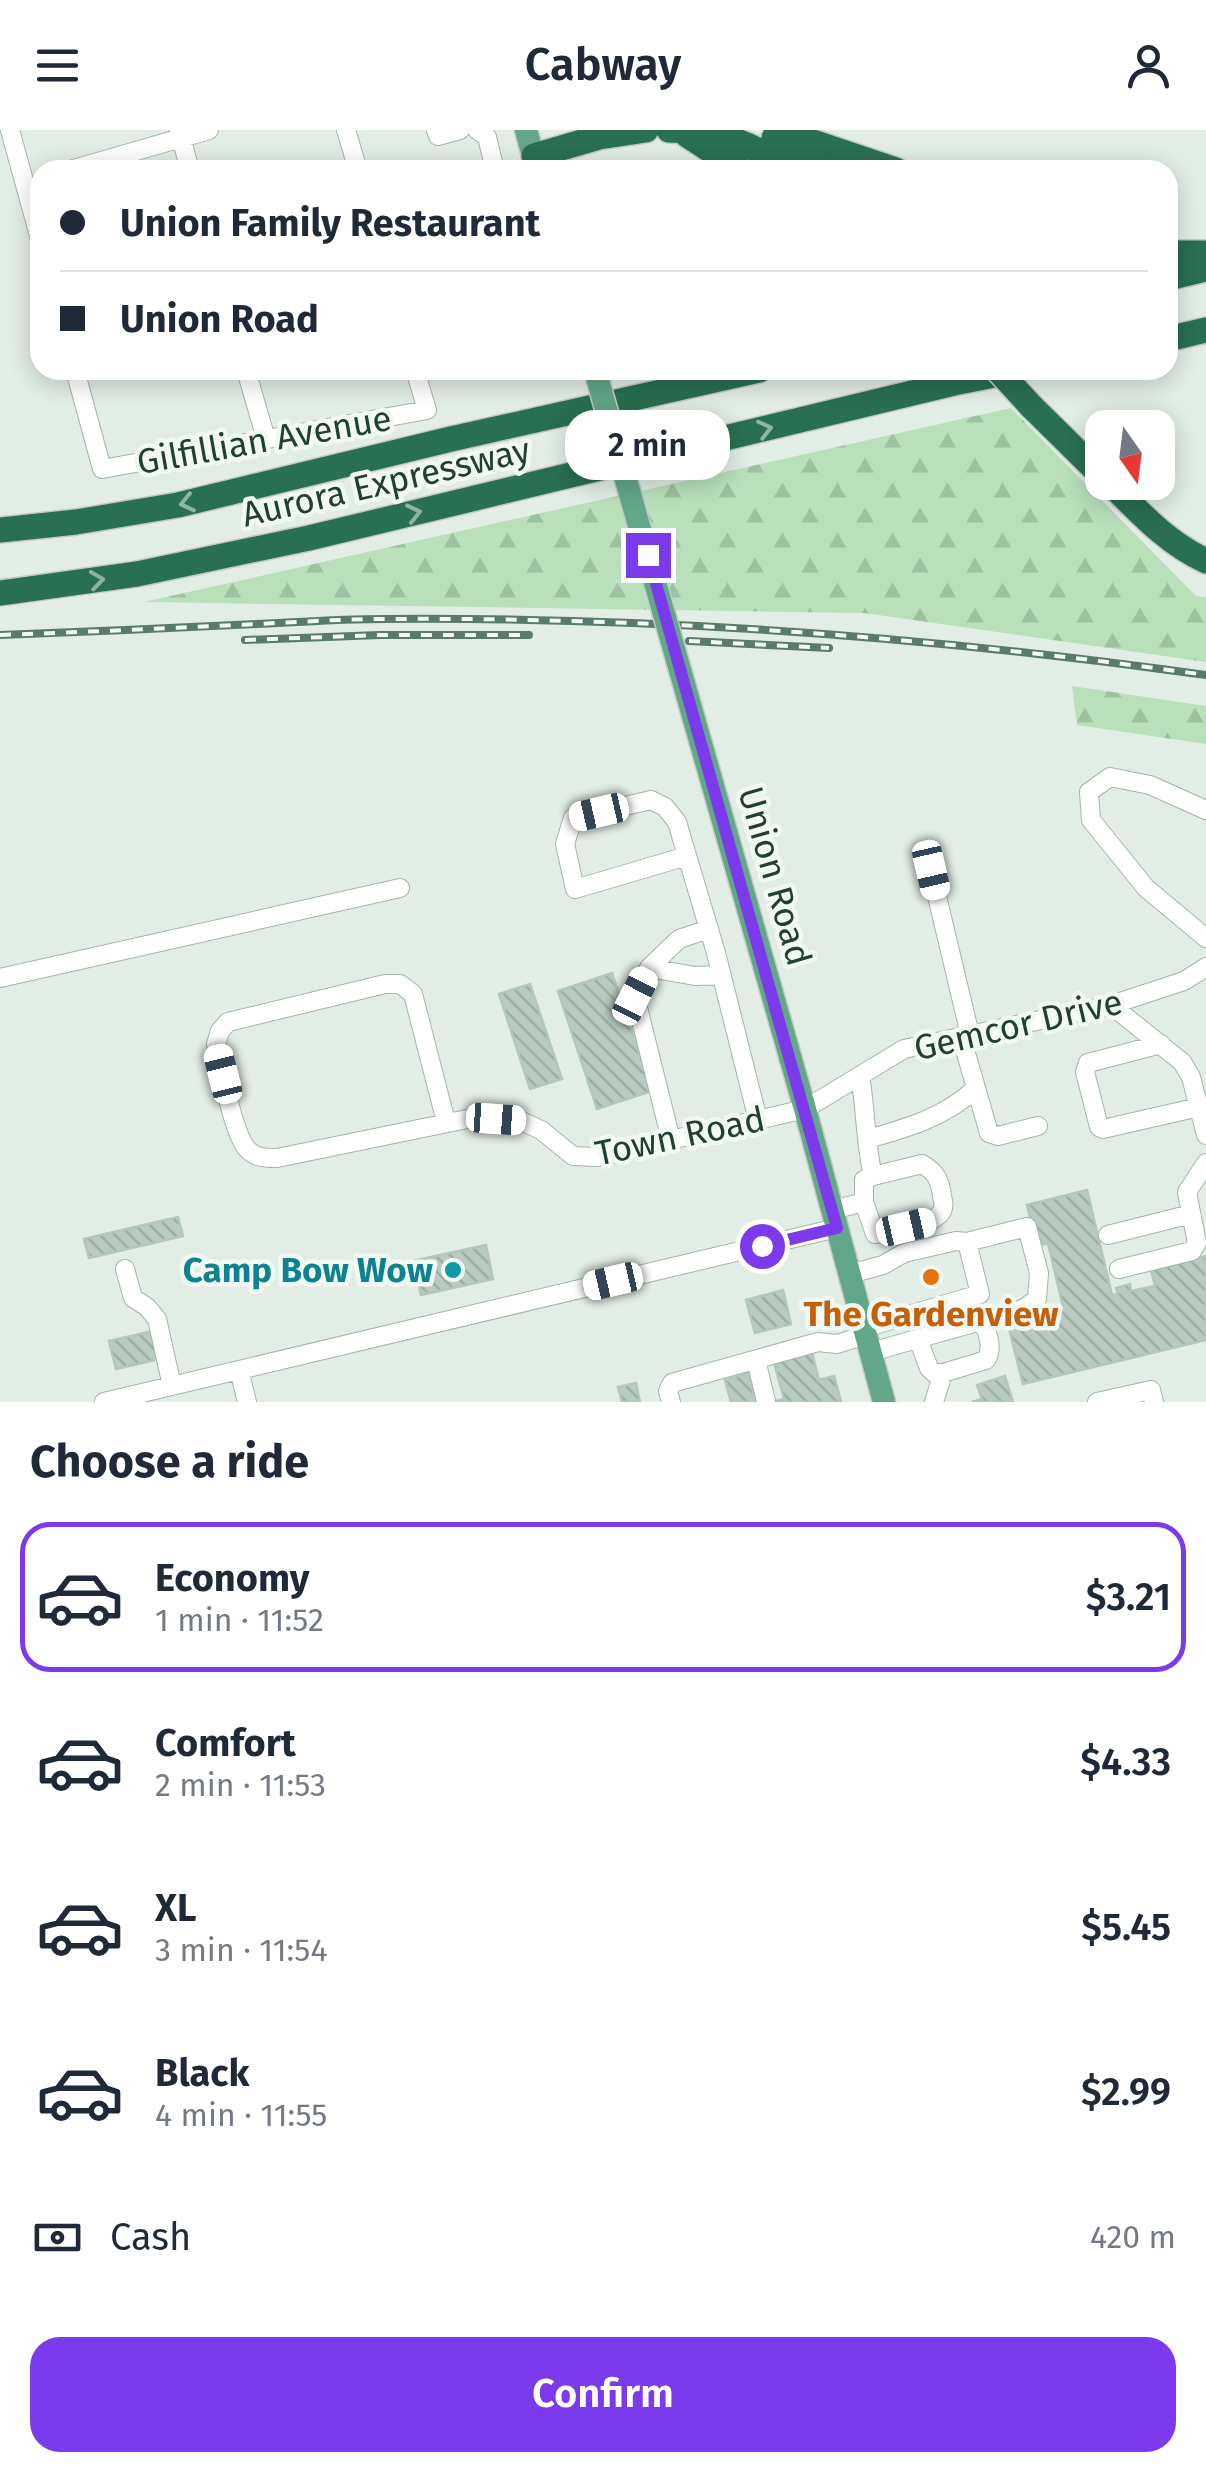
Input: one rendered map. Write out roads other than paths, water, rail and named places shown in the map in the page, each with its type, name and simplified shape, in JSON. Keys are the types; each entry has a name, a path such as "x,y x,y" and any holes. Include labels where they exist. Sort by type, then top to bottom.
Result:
{"highway":[{"path":"543,160 599,137 646,130"},
{"path":"669,130 724,135 777,160"},
{"path":"678,130 726,160"},
{"path":"760,130 806,160"},
{"path":"777,130 866,160"},
{"path":"1178,254 1206,253"},
{"path":"1178,275 1206,268"},
{"path":"1178,337 1206,334"},
{"path":"656,392 679,380"},
{"name":"Aurora Expressway","path":"0,530 178,505 712,380"},
{"name":"Aurora Expressway","path":"0,592 136,574 290,542 969,380"},
{"path":"1010,380 1085,445"},
{"path":"1024,380 1038,403 1085,457"},
{"path":"1127,500 1160,532 1206,561"},
{"path":"1141,500 1164,524 1206,549"}],"main road":[{"path":"526,130 535,160"},
{"name":"Union Road","path":"598,380 884,1402"}],"street":[{"path":"10,130 30,176"},
{"path":"101,160 180,134 209,130"},
{"path":"346,130 355,160"},
{"path":"436,130 438,136 460,130"},
{"path":"477,130 487,137 492,160"},
{"path":"180,134 187,160"},
{"name":"Gilfillian Avenue","path":"78,380 102,469 427,410 418,380"},
{"path":"249,380 266,440"},
{"path":"1206,810 1150,785 1110,778 1089,792 1092,820 1102,834 1146,888 1206,938"},
{"path":"687,856 575,889 565,844 573,818 651,800 665,807 677,822 709,929 722,975 758,1120"},
{"path":"931,870 988,1133 998,1136 1038,1126"},
{"path":"0,978 400,888"},
{"path":"671,1140 635,996 649,968 679,938 709,929"},
{"name":"Gemcor Drive","path":"804,1109 904,1049 1111,1004 1184,981 1206,966"},
{"path":"649,968 695,976 722,975"},
{"name":"Town Road","path":"446,1122 413,994 400,984 385,984 228,1022 220,1031 216,1044 238,1134 246,1148 259,1157 277,1158 472,1118 519,1120 542,1130 572,1156 598,1157 804,1109"},
{"path":"1111,1004 1182,1062 1202,1108 1206,1135"},
{"path":"1161,1044 1088,1063 1085,1072 1099,1126 1103,1130 1202,1108"},
{"path":"860,1076 873,1176"},
{"path":"868,1138 916,1125 962,1102 976,1088"},
{"path":"1119,1269 1192,1250 1196,1243 1187,1192 1206,1163"},
{"path":"104,1402 837,1229 875,1234 931,1221 944,1207 940,1180 932,1170 922,1164 864,1180 864,1202 875,1234"},
{"path":"837,1229 864,1202"},
{"path":"1108,1235 1191,1214"},
{"path":"850,1274 882,1265 904,1252 968,1242 1026,1227 1038,1273 1037,1298 1023,1309 918,1339 867,1338"},
{"path":"671,1402 668,1390 672,1383 818,1342 837,1344 867,1338 980,1294 968,1242"},
{"path":"126,1268 134,1298 157,1319 172,1386"},
{"path":"918,1339 928,1368 934,1374 943,1372 986,1360 990,1348 983,1321"},
{"path":"756,1360 766,1401"},
{"path":"239,1370 247,1402"},
{"path":"934,1402 943,1372"},
{"path":"1097,1402 1151,1390 1154,1402"}],"railway":[{"path":"0,635 369,619 591,622 899,640 1206,675"},
{"path":"245,640 529,635"},
{"path":"689,641 829,648"}],"place":[{"name":"Camp Bow Wow","path":"453,1270"},
{"name":"The Gardenview","path":"931,1277"}]}
